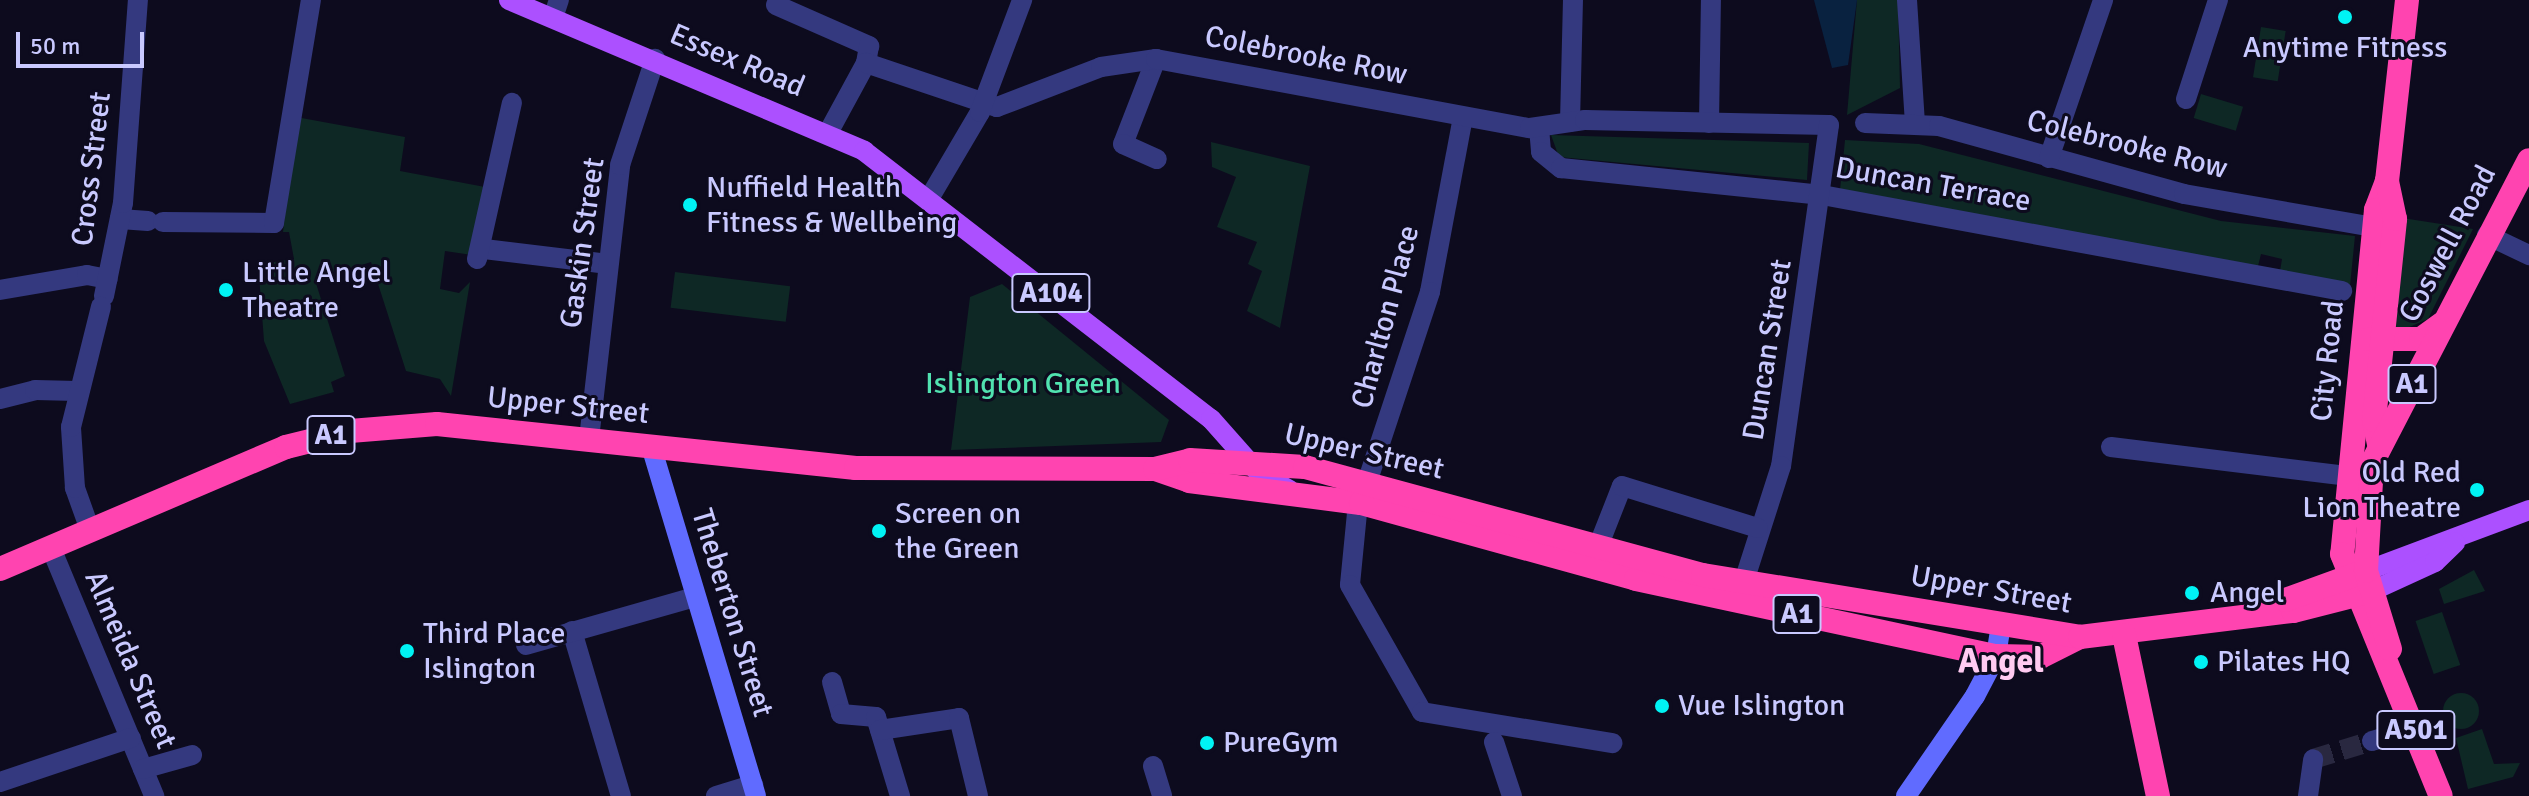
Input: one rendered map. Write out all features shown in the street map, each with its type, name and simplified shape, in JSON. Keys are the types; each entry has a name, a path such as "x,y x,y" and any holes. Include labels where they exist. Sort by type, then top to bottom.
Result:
{"highway":[{"name":"City Road","path":"2358,477 2379,444 2374,420 2372,339 2374,227 2387,181 2407,0"},
{"name":"Goswell Road","path":"2379,444 2529,160"},
{"name":"City Road","path":"2360,584 2358,477 2372,339 2395,219 2387,181"},
{"path":"2372,339 2421,339 2442,324"},
{"name":"Upper Street","path":"0,569 286,447 350,431 437,424 938,472 1155,469 1190,460 1247,460 1594,557 1996,656 2040,657 2080,637"},
{"name":"Upper Street","path":"1155,469 1189,481 1366,493"},
{"name":"Upper Street","path":"1594,557 1745,578 2001,626 2080,637"},
{"name":"A1","path":"2080,637 2124,635 2267,609 2360,584"},
{"name":"A501","path":"2360,584 2441,796"},
{"path":"2124,635 2158,796"}],"main road":[{"name":"Essex Road","path":"509,0 556,9 655,59 828,133 930,197"},
{"name":"A104","path":"930,197 1211,419 1247,460 1290,490"},
{"path":"2360,584 2529,510"}],"street":[{"name":"Cross Street","path":"90,530 72,471 77,391 104,294 120,219 138,0"},
{"path":"120,219 274,223 311,0"},
{"path":"930,197 982,104 1022,0"},
{"path":"1570,122 1573,0"},
{"path":"1709,123 1711,0"},
{"path":"1907,0 1915,124"},
{"path":"2049,158 2103,0"},
{"path":"2186,99 2218,0"},
{"name":"Colebrooke Row","path":"776,5 867,55 982,104 1009,104 1101,67 1156,59 1463,117 1539,128 1570,122 1829,125"},
{"path":"828,133 867,55"},
{"name":"Gaskin Street","path":"589,439 620,165 655,59"},
{"path":"1156,59 1123,144 1157,159"},
{"path":"512,103 480,254 608,264"},
{"name":"Charlton Place","path":"1463,117 1430,292 1366,493 1350,585 1402,683 1432,715 1612,743"},
{"name":"Colebrooke Row","path":"1865,123 1915,124 2297,215 2374,227"},
{"name":"Duncan Street","path":"1745,578 1758,528 1780,472 1822,195 1829,125"},
{"name":"Duncan Terrace","path":"1539,128 1541,152 1561,168 1822,195 2342,291"},
{"path":"2487,235 2529,255"},
{"path":"0,290 87,275 104,294"},
{"path":"0,399 35,390 77,391"},
{"name":"Theberton Street","path":"651,446 754,791"},
{"path":"2111,447 2358,477"},
{"path":"1594,557 1622,486 1758,528"},
{"name":"Almeida Street","path":"51,548 154,796"},
{"path":"526,645 695,597"},
{"path":"1906,796 1996,656 2001,626"},
{"path":"572,631 621,796"},
{"path":"832,682 841,714 876,717 900,796"},
{"path":"880,730 959,718 978,796"},
{"path":"2372,741 2416,728"},
{"path":"0,782 131,738"},
{"path":"1494,742 1512,796"},
{"path":"143,769 192,755"},
{"path":"2308,796 2313,759"},
{"path":"1153,766 1162,796"},
{"path":"716,796 754,791"}],"green space":[{"path":"1857,0 1898,0 1900,88 1847,115"},
{"path":"2261,27 2286,31 2278,81 2253,77"},
{"path":"2201,94 2243,107 2236,131 2194,118"},
{"path":"296,117 405,137 400,171 485,187 472,255 445,251 440,289 459,293 470,282 451,396 440,379 406,371 371,262 315,280 345,376 331,382 334,392 290,404 264,341 259,275 261,264 294,259 289,232 283,232"},
{"path":"1551,135 1809,143 1807,180 1559,157"},
{"path":"1845,140 1919,144 2221,221 2355,236 2350,286 2280,271 2282,259 2261,254 2258,266 1840,190"},
{"path":"1211,142 1310,166 1280,328 1247,311 1262,271 1248,264 1257,242 1217,227 1236,177 1212,167"},
{"path":"2396,217 2473,229 2428,319 2393,334"},
{"path":"675,272 790,286 786,322 671,308"},
{"name":"Islington Green","path":"1002,284 1169,420 1161,442 951,450 970,297"},
{"path":"2474,570 2485,591 2444,604 2439,589"},
{"path":"2442,612 2460,665 2434,674 2416,621"},
{"path":"2461,693 2474,698 2479,711 2474,724 2461,729 2448,724 2443,711 2448,698"},
{"path":"2482,729 2494,764 2520,763 2513,777 2468,789 2456,738"}],"water":[{"path":"1814,0 1857,0 1848,65 1832,68"}],"tunnel":[{"path":"2313,759 2372,741"}],"place":[{"name":"Anytime Fitness","path":"2345,17"},
{"name":"Nuffield Health Fitness & Wellbeing","path":"690,205"},
{"name":"Little Angel Theatre","path":"226,290"},
{"name":"Old Red Lion Theatre","path":"2477,490"},
{"name":"Screen on the Green","path":"879,531"},
{"name":"Angel","path":"2192,593"},
{"name":"Third Place Islington","path":"407,651"},
{"name":"Pilates HQ","path":"2201,662"},
{"name":"Vue Islington","path":"1662,706"},
{"name":"PureGym","path":"1207,743"}],"district":[{"name":"Angel","path":"2001,662"}]}
